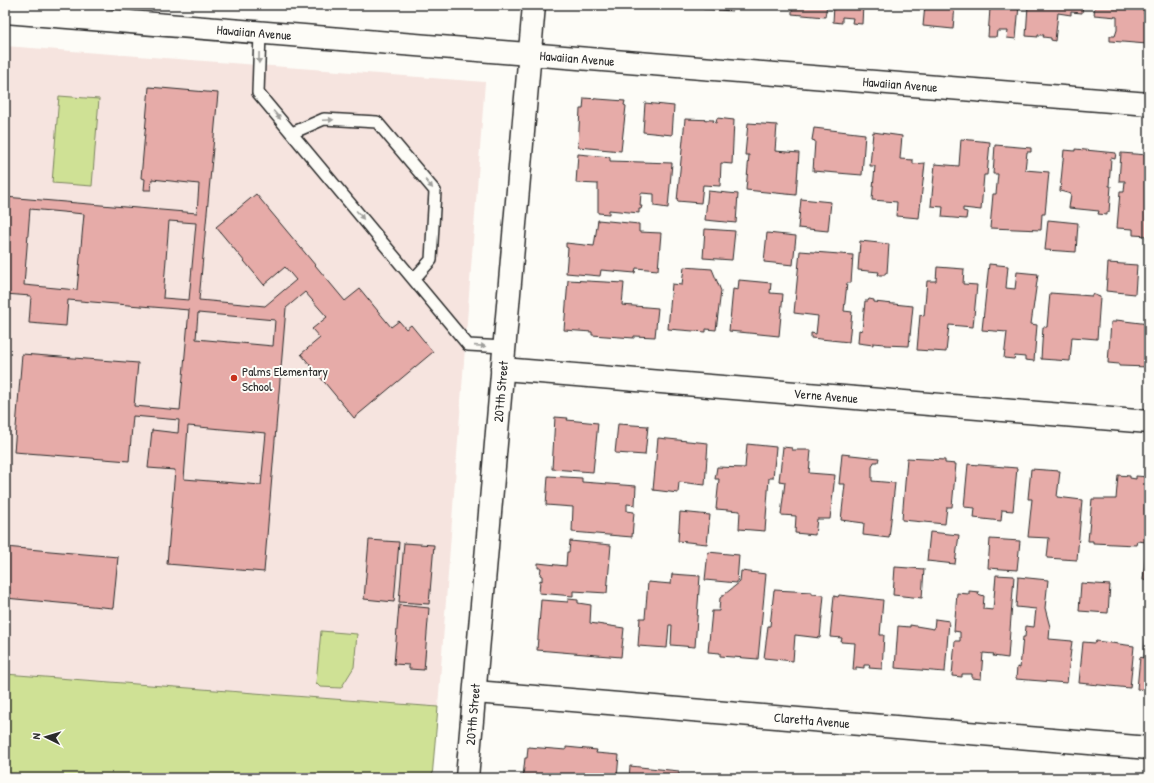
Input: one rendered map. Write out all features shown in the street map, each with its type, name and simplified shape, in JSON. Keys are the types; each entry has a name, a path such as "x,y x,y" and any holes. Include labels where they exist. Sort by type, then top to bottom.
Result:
{"street":[{"name":"207th Street","path":"468,778 534,5"},
{"name":"Hawaiian Avenue","path":"5,12 1149,104"},
{"name":"Verne Avenue","path":"502,370 1149,422"},
{"name":"Claretta Avenue","path":"475,692 1149,748"}],"lane":[{"path":"260,32 258,93 468,345 504,347"},
{"path":"292,133 324,119 377,122 435,191 431,260 414,279"}],"shaded area":[{"name":"Palms Elementary School","path":"5,46 485,82 438,707 5,674"}],"green space":[{"path":"59,96 99,99 92,186 52,183"},
{"path":"321,631 357,634 354,667 341,688 320,687 316,683"},
{"path":"5,674 438,707 432,778 5,778"}],"building":[{"path":"704,5 733,5 732,11 703,9"},
{"path":"792,5 827,5 825,17 792,14"},
{"path":"834,5 863,5 862,24 852,23 853,18 842,17 842,23 833,22"},
{"path":"925,5 955,5 953,29 923,26"},
{"path":"965,5 1019,5 1016,39 1007,38 1008,31 997,31 996,37 988,37 990,8"},
{"path":"1028,5 1083,5 1082,13 1071,12 1071,15 1058,13 1055,41 1051,40 1051,38 1043,37 1044,35 1038,35 1038,37 1026,36"},
{"path":"1095,5 1145,5 1144,14 1149,14 1147,44 1110,41 1110,36 1115,36 1117,30 1117,17 1094,15"},
{"path":"149,87 218,93 199,300 265,306 296,280 285,267 264,285 216,227 256,194 345,301 360,289 391,327 399,321 406,329 411,325 433,352 354,418 301,354 320,338 312,329 327,317 305,292 286,308 264,572 167,564 175,470 148,468 152,430 178,433 179,420 133,416 129,461 14,452 22,354 138,363 134,406 180,410 189,310 68,300 66,326 29,323 31,296 5,294 5,197 197,213 199,184 152,179 151,190 144,190 145,179 141,178","holes":["30,209 84,214 77,290 24,285","169,221 196,223 189,300 163,298","198,313 275,320 273,346 196,339","188,426 266,433 261,485 184,479"]},
{"path":"584,98 625,101 624,105 626,106 621,151 578,147 580,109 583,109"},
{"path":"645,103 674,106 672,135 643,132"},
{"path":"717,118 734,120 732,164 721,163 720,186 703,185 701,203 677,201 685,119 714,120 713,122 716,123"},
{"path":"748,123 777,125 775,151 799,153 796,195 746,190 749,155 745,155"},
{"path":"814,128 865,134 862,175 813,171 815,141 812,140"},
{"path":"873,132 902,136 900,159 913,160 913,164 925,163 919,218 896,216 897,202 872,200 875,166 870,166"},
{"path":"961,139 990,142 987,175 984,175 981,210 963,208 963,211 967,212 966,219 942,217 943,207 931,206 935,164 959,166"},
{"path":"995,145 1031,148 1031,152 1027,152 1025,170 1049,172 1045,214 1042,214 1041,230 990,228 993,194 996,194 998,174 993,174"},
{"path":"1075,149 1116,153 1115,159 1111,158 1109,186 1111,186 1109,212 1107,212 1107,215 1098,214 1099,211 1069,208 1071,194 1060,191 1064,150 1075,151"},
{"path":"1121,153 1148,155 1147,179 1149,179 1149,236 1133,235 1133,229 1117,228 1120,192 1124,192 1125,181 1119,181"},
{"path":"578,154 610,157 610,161 672,163 668,208 654,206 654,194 641,193 640,206 642,206 641,209 639,209 639,213 609,210 609,214 598,213 598,184 576,183"},
{"path":"708,191 738,194 736,223 705,220"},
{"path":"801,199 831,202 828,231 798,228"},
{"path":"598,220 639,224 639,232 661,233 658,270 636,268 635,273 601,270 600,276 566,273 568,248 566,247 566,243 594,246"},
{"path":"1048,220 1078,223 1076,252 1045,250"},
{"path":"705,229 735,231 732,260 703,258"},
{"path":"767,233 796,236 793,265 764,262"},
{"path":"860,241 889,244 887,273 885,273 885,275 878,275 879,272 858,270"},
{"path":"800,251 853,255 851,283 847,283 844,311 852,312 849,342 811,338 811,333 816,334 818,316 794,313"},
{"path":"1108,263 1137,265 1135,294 1106,291"},
{"path":"989,264 1008,266 1006,288 1015,289 1017,272 1038,274 1031,324 1037,325 1034,361 1025,360 1025,357 1015,356 1014,359 1004,358 1007,332 982,330"},
{"path":"684,267 712,269 721,291 716,330 706,329 706,332 668,329 672,284 682,285"},
{"path":"937,267 964,269 963,284 977,285 973,327 949,325 946,352 917,350 920,315 924,316 927,281 936,281"},
{"path":"568,280 624,283 622,305 658,308 655,337 634,336 634,338 592,335 592,332 564,330"},
{"path":"739,280 771,283 770,293 783,294 779,336 729,331 733,289 738,290"},
{"path":"1050,293 1092,296 1092,294 1100,297 1097,339 1072,337 1070,361 1041,359 1043,327 1047,327"},
{"path":"869,299 874,300 874,302 913,306 909,346 858,343 859,330 862,331 865,301 868,301"},
{"path":"1116,320 1149,324 1149,367 1119,366 1119,364 1108,363 1111,322 1116,322"},
{"path":"555,417 568,418 567,420 598,423 593,472 552,469"},
{"path":"618,424 648,426 645,455 615,453"},
{"path":"658,438 708,443 705,485 679,482 678,493 653,490"},
{"path":"747,444 776,447 773,478 769,478 765,531 739,529 740,511 716,509 719,479 715,479 717,467 745,468"},
{"path":"783,447 792,448 792,450 811,450 809,473 835,475 830,519 817,519 815,535 795,533 796,516 781,515 785,482 779,481"},
{"path":"842,454 879,458 878,462 874,462 872,467 872,481 895,483 889,538 863,535 864,523 841,520 845,484 839,484"},
{"path":"907,458 945,460 945,463 956,464 952,507 947,507 945,524 902,520"},
{"path":"968,464 1017,468 1013,511 1002,510 1001,521 974,518 975,508 964,507"},
{"path":"1031,469 1060,471 1057,497 1082,500 1077,560 1047,558 1049,538 1028,537 1032,499 1028,499"},
{"path":"1118,475 1130,476 1130,478 1136,479 1136,476 1148,477 1149,480 1145,510 1148,511 1146,542 1137,541 1136,545 1093,543 1093,541 1088,541 1092,499 1116,499"},
{"path":"548,476 582,478 582,482 636,486 635,505 627,504 627,511 634,512 632,537 572,532 573,507 546,505"},
{"path":"680,512 710,515 707,544 678,541"},
{"path":"930,532 959,535 955,564 927,561"},
{"path":"990,539 1020,541 1017,570 988,568"},
{"path":"369,540 399,542 394,602 364,599"},
{"path":"570,541 611,545 607,593 573,591 573,596 539,593 540,580 542,581 542,576 540,575 541,568 538,568 538,563 566,566 567,552 569,552"},
{"path":"404,543 434,545 429,604 399,602"},
{"path":"5,547 118,557 113,608 5,598"},
{"path":"1146,551 1149,552 1149,581 1143,580"},
{"path":"708,552 739,555 737,583 705,580"},
{"path":"895,567 924,569 922,598 893,595"},
{"path":"741,571 766,574 758,659 720,656 720,653 708,652 712,611 719,611 720,598 740,582"},
{"path":"672,574 700,576 695,647 671,645 672,625 669,625 667,648 638,646 640,618 645,618 648,582 671,584"},
{"path":"996,575 1014,576 1008,658 983,653 981,679 972,678 972,674 962,674 962,677 952,676 955,641 960,641 960,632 954,631 957,593 969,594 969,591 979,592 978,594 984,596 983,609 993,610"},
{"path":"1018,577 1048,580 1045,608 1050,627 1049,639 1072,641 1067,683 1016,679 1017,667 1020,668 1023,637 1025,637 1026,626 1034,627 1036,609 1016,607"},
{"path":"1081,583 1110,585 1108,613 1079,611"},
{"path":"774,590 812,592 812,594 824,595 820,638 795,635 793,661 764,658 768,626 770,626"},
{"path":"839,595 883,600 880,635 884,635 882,669 869,668 870,665 864,665 864,668 856,667 856,670 853,670 855,643 841,642 842,638 830,637 834,596 838,597"},
{"path":"568,599 578,600 578,603 591,605 590,623 624,628 621,657 537,650 541,600 568,602"},
{"path":"399,605 429,608 424,670 409,669 409,665 394,664"},
{"path":"935,619 949,621 945,672 895,668 898,626 910,627 910,625 934,629"},
{"path":"1147,624 1149,624 1149,690 1137,689 1140,657 1144,658"},
{"path":"1096,641 1134,646 1130,688 1079,683 1083,642 1095,643"},
{"path":"528,747 566,750 566,747 597,750 596,753 619,755 617,778 525,778 523,777"},
{"path":"630,766 679,771 679,778 629,778"},
{"path":"718,773 746,776 746,778 717,778"}],"place":[{"name":"Palms Elementary School","path":"234,378"}]}
